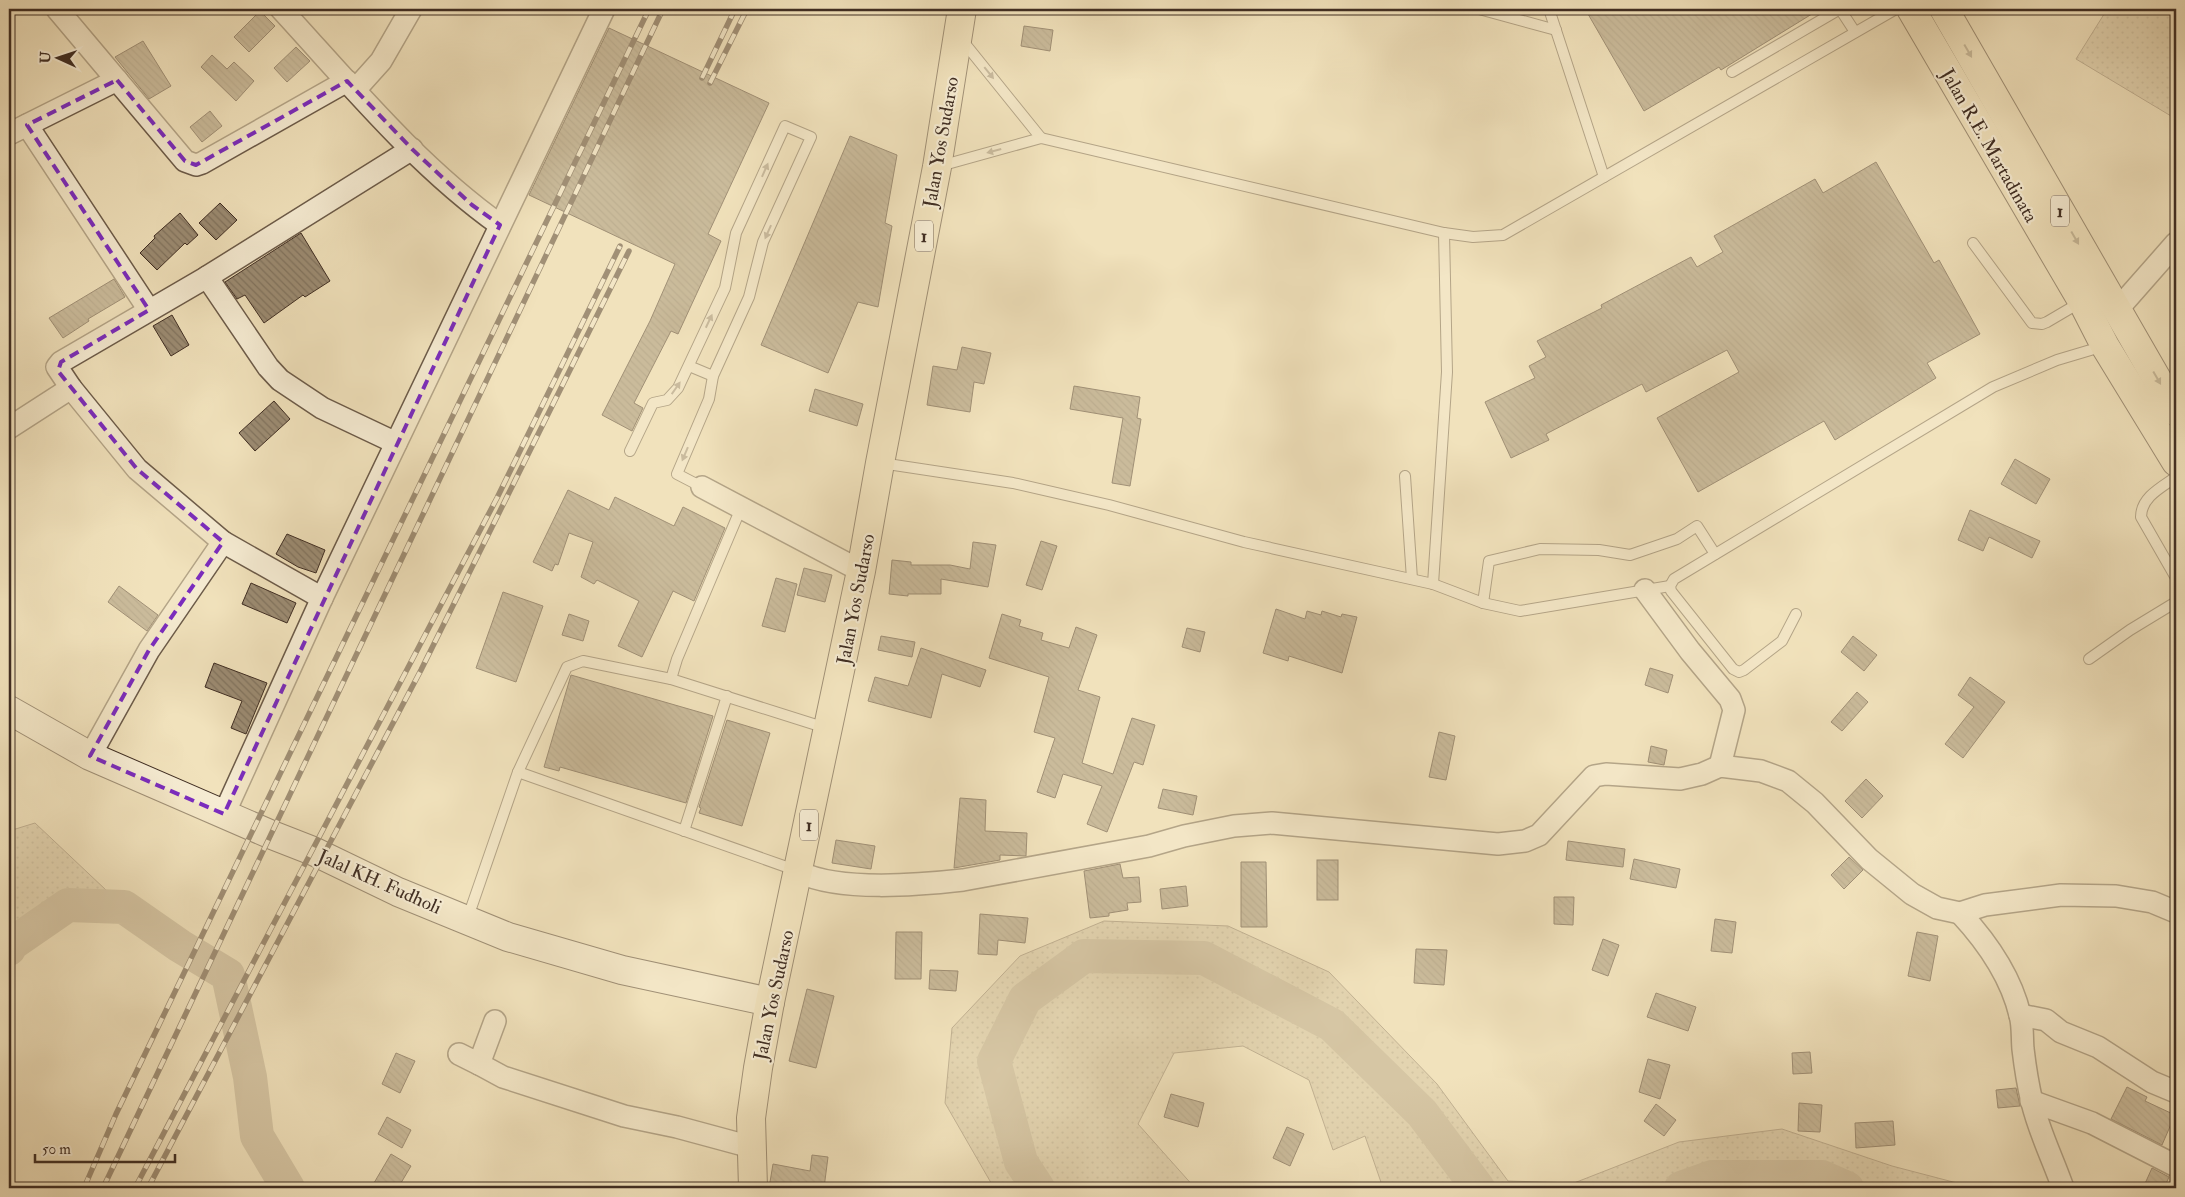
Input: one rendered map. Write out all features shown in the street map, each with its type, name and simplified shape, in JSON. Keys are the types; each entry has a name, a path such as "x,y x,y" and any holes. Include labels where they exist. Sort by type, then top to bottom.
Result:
{"highway":[{"name":"Jalan Yos Sudarso","path":"753,1188 751,1118 758,1068 770,1002 799,872 861,571 937,167 962,9"},
{"name":"Jalan R.E. Martadinata","path":"1911,9 2082,301 2106,346 2176,462"},
{"name":"Jalan R.E. Martadinata","path":"1944,9 2176,412"}],"main road":[{"name":"Jalal KH. Fudholi","path":"9,710 90,756 313,851 398,892 508,938 613,968 770,1002"}],"street":[{"path":"57,9 185,161 196,165 351,86 381,61 411,9"},
{"path":"281,9 412,149 472,205 500,225"},
{"path":"224,814 322,598 604,9"},
{"path":"117,80 18,130 149,310"},
{"path":"322,598 223,542 137,469 58,371 58,364 207,277 412,149"},
{"path":"2117,310 2176,243"},
{"path":"207,277 268,367 280,380 322,408 396,442"},
{"path":"9,428 71,388"},
{"path":"702,487 861,571"},
{"path":"90,756 149,650 223,542"},
{"path":"1645,590 1690,651 1730,699 1734,710 1720,766"},
{"path":"799,872 823,880 877,885 935,883 963,880 1149,846 1184,836 1234,826 1272,823 1498,844 1524,841 1539,835 1594,776 1606,774 1680,779 1702,774 1720,766 1761,770 1788,781 1815,803 1869,859 1912,894 1937,908 1960,913 1985,905 2061,895 2116,896 2152,902 2176,912"},
{"path":"1960,913 1974,928 1998,963 2020,1015 2023,1052 2031,1101 2045,1146 2063,1188"},
{"path":"2020,1015 2046,1020 2062,1032 2098,1047 2152,1082 2176,1092"},
{"path":"479,1064 494,1021"},
{"path":"459,1054 503,1077 624,1116 676,1127 751,1147"},
{"path":"2031,1101 2092,1123 2176,1166"}],"lane":[{"path":"1479,9 1556,30"},
{"path":"1549,9 1604,177"},
{"path":"1732,72 1840,9 1855,32"},
{"path":"937,167 1041,138 1444,233 1473,237 1503,235 1896,9"},
{"path":"958,36 1041,138"},
{"path":"630,451 653,403 667,400 678,388 689,366 724,288 736,233 785,126 811,137 763,242 748,297 713,376 709,400 677,474 702,487"},
{"path":"1433,584 1447,372 1444,233"},
{"path":"1973,243 2032,323 2042,324 2047,322 2082,301"},
{"path":"1796,614 1782,641 1739,672 1733,669 1671,591 1670,586 1674,579 1993,388 2057,360 2106,346"},
{"path":"689,366 713,376"},
{"path":"880,463 1013,483 1109,505 1244,542 1433,584 1483,603 1520,611 1670,586"},
{"path":"1405,476 1412,579"},
{"path":"2176,476 2146,500 2141,509 2141,517 2176,578"},
{"path":"671,679 677,659 741,508"},
{"path":"1483,603 1489,560 1540,549 1599,550 1630,555 1677,539 1697,526 1715,554"},
{"path":"2089,660 2130,630 2176,602"},
{"path":"467,920 518,772 567,667 583,661 671,679 829,729"},
{"path":"684,831 727,696"},
{"path":"518,772 799,872"}],"highlighted area":[{"path":"117,80 185,161 196,165 347,81 412,149 472,205 500,225 224,814 90,756 149,650 223,542 137,469 58,371 61,362 149,310 27,125"}],"shaded area":[{"path":"2104,9 2176,9 2176,119 2076,59 2106,11"},
{"path":"35,823 124,907 68,905 10,945 9,949 9,831"},
{"path":"1104,921 1228,926 1329,972 1437,1084 1508,1181 1574,1183 1679,1142 1782,1129 1892,1166 1976,1188 1383,1188 1365,1136 1333,1150 1309,1080 1243,1046 1174,1053 1138,1124 1195,1188 994,1188 945,1103 952,1028 1020,956"}],"building":[{"path":"1597,9 1820,9 1721,70 1719,67 1644,111 1588,14"},
{"path":"260,11 275,26 249,52 234,37"},
{"path":"1024,26 1053,30 1050,51 1021,46"},
{"path":"609,28 769,103 708,234 721,241 678,334 671,331 634,403 643,408 632,431 602,415 650,321 675,264 529,195"},
{"path":"143,41 171,86 149,99 115,57"},
{"path":"296,47 310,61 287,82 274,68"},
{"path":"212,55 227,69 234,62 254,81 236,101 201,67"},
{"path":"210,111 222,126 202,142 190,127"},
{"path":"850,136 897,155 885,223 892,226 878,307 858,302 828,373 761,345"},
{"path":"1876,162 1934,263 1939,260 1980,334 1927,363 1936,378 1835,440 1824,421 1698,492 1657,418 1739,372 1727,350 1646,392 1642,384 1546,434 1549,440 1511,458 1485,402 1535,378 1529,366 1546,357 1537,341 1602,308 1601,305 1691,257 1697,267 1723,252 1714,236 1815,179 1823,193"},
{"path":"220,203 237,220 216,240 199,223"},
{"path":"180,213 198,235 187,245 185,243 157,270 140,253 155,238 154,236"},
{"path":"301,233 330,281 305,297 303,295 264,323 245,295 237,299 225,282"},
{"path":"114,279 125,297 88,319 89,321 63,338 49,318"},
{"path":"172,315 189,345 171,356 153,326"},
{"path":"962,347 991,353 984,384 974,382 970,412 927,405 933,366 957,370"},
{"path":"1074,386 1140,397 1137,418 1141,419 1130,486 1112,483 1123,418 1070,409"},
{"path":"815,389 863,404 857,426 809,411"},
{"path":"274,401 290,419 255,451 239,433"},
{"path":"2015,459 2050,479 2036,504 2001,484"},
{"path":"568,490 609,510 615,497 674,526 683,507 725,528 694,601 673,591 642,657 618,646 639,601 597,580 594,584 581,577 593,542 569,533 558,565 555,564 552,571 533,562"},
{"path":"1970,510 2040,541 2032,558 1989,537 1983,551 1958,540"},
{"path":"287,534 325,550 316,573 298,567 276,554"},
{"path":"1041,541 1057,546 1042,590 1026,585"},
{"path":"973,542 996,545 988,587 941,579 941,594 908,594 908,596 889,594 892,560 911,562 911,565 950,565 970,569"},
{"path":"804,568 832,575 825,602 797,595"},
{"path":"776,578 797,584 785,632 762,626"},
{"path":"251,583 296,603 287,623 242,604"},
{"path":"119,586 158,615 147,631 108,602"},
{"path":"503,592 543,606 516,682 476,668"},
{"path":"1276,609 1305,619 1307,611 1321,615 1322,611 1341,617 1342,614 1357,617 1342,673 1289,656 1288,661 1263,653"},
{"path":"569,614 589,621 583,641 562,635"},
{"path":"1002,614 1021,620 1019,626 1043,633 1041,640 1069,648 1076,627 1097,635 1078,690 1100,697 1082,763 1113,774 1132,718 1155,725 1143,765 1134,762 1107,832 1087,824 1102,786 1063,774 1055,798 1037,792 1055,738 1034,732 1049,677 989,658"},
{"path":"1187,628 1205,632 1200,652 1182,647"},
{"path":"881,636 915,642 912,657 878,650"},
{"path":"1853,636 1877,655 1864,671 1841,652"},
{"path":"921,648 986,670 980,687 942,674 931,718 868,701 875,677 908,686"},
{"path":"214,663 267,683 246,734 231,728 242,701 205,687"},
{"path":"1650,668 1673,675 1668,693 1645,685"},
{"path":"571,675 713,716 686,803 560,767 559,771 544,767"},
{"path":"1970,677 2005,702 1963,758 1945,744 1974,707 1958,695"},
{"path":"1857,692 1868,702 1842,731 1831,722"},
{"path":"727,720 770,733 742,826 699,813 701,808 699,807"},
{"path":"1439,732 1455,736 1446,780 1429,777"},
{"path":"1651,746 1667,750 1664,765 1648,762"},
{"path":"1866,779 1883,796 1862,818 1845,801"},
{"path":"1163,789 1197,796 1193,815 1158,808"},
{"path":"960,798 986,800 985,831 1027,833 1026,856 1000,855 1000,860 954,868"},
{"path":"836,840 875,846 871,869 832,863"},
{"path":"1568,841 1625,849 1623,867 1566,860"},
{"path":"1849,857 1863,870 1844,889 1831,875"},
{"path":"1634,859 1680,869 1676,888 1630,879"},
{"path":"1317,860 1338,860 1338,900 1317,900"},
{"path":"1241,862 1266,862 1267,927 1241,927"},
{"path":"1120,864 1123,878 1139,877 1141,902 1127,903 1128,910 1109,913 1109,916 1090,918 1084,871"},
{"path":"1186,886 1188,906 1162,909 1160,889"},
{"path":"1554,897 1574,897 1573,925 1554,924"},
{"path":"980,914 1028,918 1025,943 998,940 997,955 978,954"},
{"path":"1715,919 1736,922 1732,953 1711,951"},
{"path":"896,932 922,932 921,979 895,979"},
{"path":"1917,932 1938,936 1930,981 1908,976"},
{"path":"1603,939 1619,945 1608,976 1592,970"},
{"path":"1416,949 1447,950 1444,985 1414,983"},
{"path":"930,970 958,971 956,991 929,989"},
{"path":"807,989 834,996 816,1068 789,1061"},
{"path":"1656,993 1696,1007 1688,1031 1647,1017"},
{"path":"1810,1052 1812,1073 1793,1074 1792,1053"},
{"path":"396,1053 415,1061 400,1093 382,1084"},
{"path":"1648,1059 1670,1065 1660,1099 1639,1092"},
{"path":"2127,1087 2147,1097 2145,1101 2175,1115 2162,1145 2111,1119"},
{"path":"2016,1088 2020,1106 1998,1108 1996,1090"},
{"path":"1171,1094 1204,1103 1198,1127 1164,1117"},
{"path":"1799,1103 1822,1105 1820,1132 1798,1131"},
{"path":"1656,1104 1676,1120 1664,1136 1644,1121"},
{"path":"387,1117 411,1130 402,1148 378,1134"},
{"path":"1893,1121 1895,1145 1856,1148 1855,1123"},
{"path":"1287,1127 1304,1134 1290,1166 1273,1158"},
{"path":"391,1154 411,1166 398,1188 371,1188"},
{"path":"812,1155 828,1157 824,1188 769,1188 773,1164 810,1171"},
{"path":"2152,1168 2169,1177 2164,1188 2143,1188"}],"waterway":[{"path":"9,949 10,945 68,905 124,907 180,946 228,975 250,1077 257,1136 288,1188"},
{"path":"1038,1188 1021,1162 994,1061 1025,999 1084,956 1204,958 1332,1025 1422,1113 1478,1188"},
{"path":"1681,1188 1712,1177 1822,1177 1847,1188"}],"railway":[{"path":"84,1188 116,1114 649,9"},
{"path":"103,1188 663,9"},
{"path":"702,78 735,9"},
{"path":"710,83 747,9"},
{"path":"135,1188 497,498 620,246"},
{"path":"148,1188 421,670 629,251"}]}
